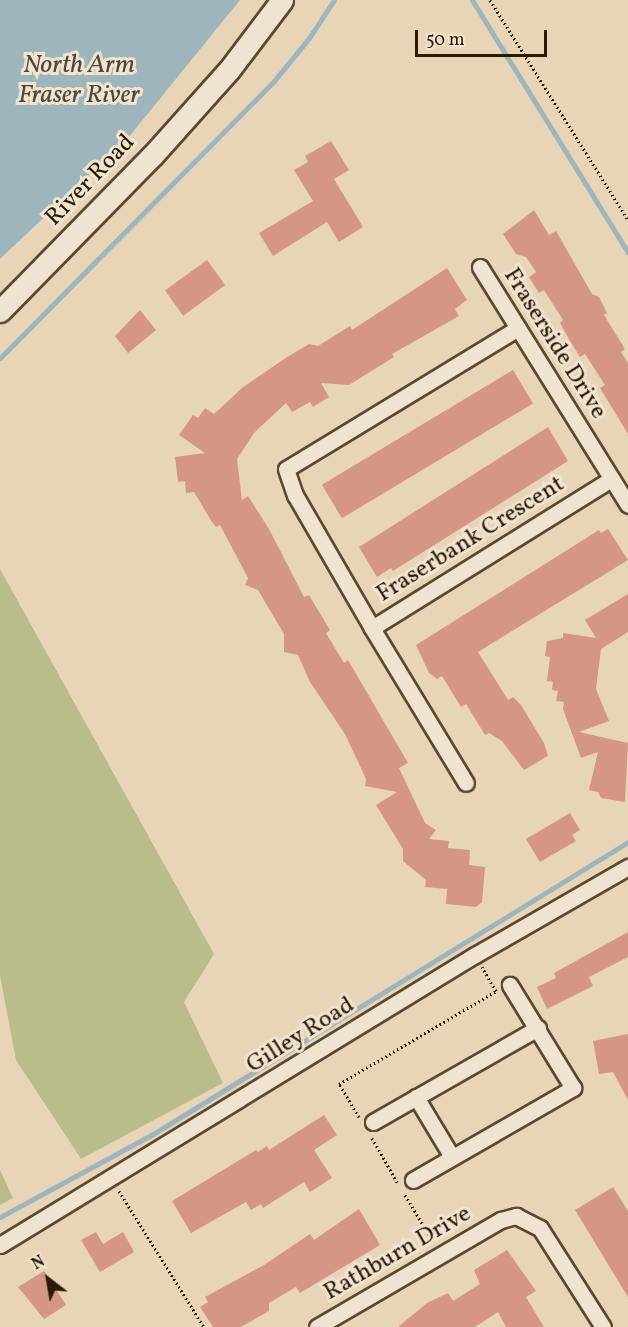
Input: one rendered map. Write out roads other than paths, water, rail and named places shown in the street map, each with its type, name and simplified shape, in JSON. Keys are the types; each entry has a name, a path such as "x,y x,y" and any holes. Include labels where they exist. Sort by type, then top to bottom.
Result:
{"street":[{"name":"River Road","path":"0,311 183,122 229,70 282,0"},
{"name":"Fraserside Drive","path":"480,267 628,505"},
{"name":"Fraserbank Crescent","path":"518,328 286,469 295,495 372,628 611,479"},
{"path":"372,628 466,783"},
{"name":"Gilley Road","path":"0,1245 475,955 628,867"},
{"path":"413,1180 573,1088 510,986"},
{"path":"373,1122 538,1028"},
{"path":"416,1097 452,1158"},
{"name":"Rathburn Drive","path":"317,1327 501,1220 527,1218 540,1228 603,1327"}],"water":[{"name":"North Arm Fraser River","path":"0,0 249,0 116,160 0,270"}],"waterway":[{"path":"0,358 274,81 309,38 334,0"},
{"path":"472,0 628,253"},
{"path":"0,1217 153,1134 628,842"}]}
